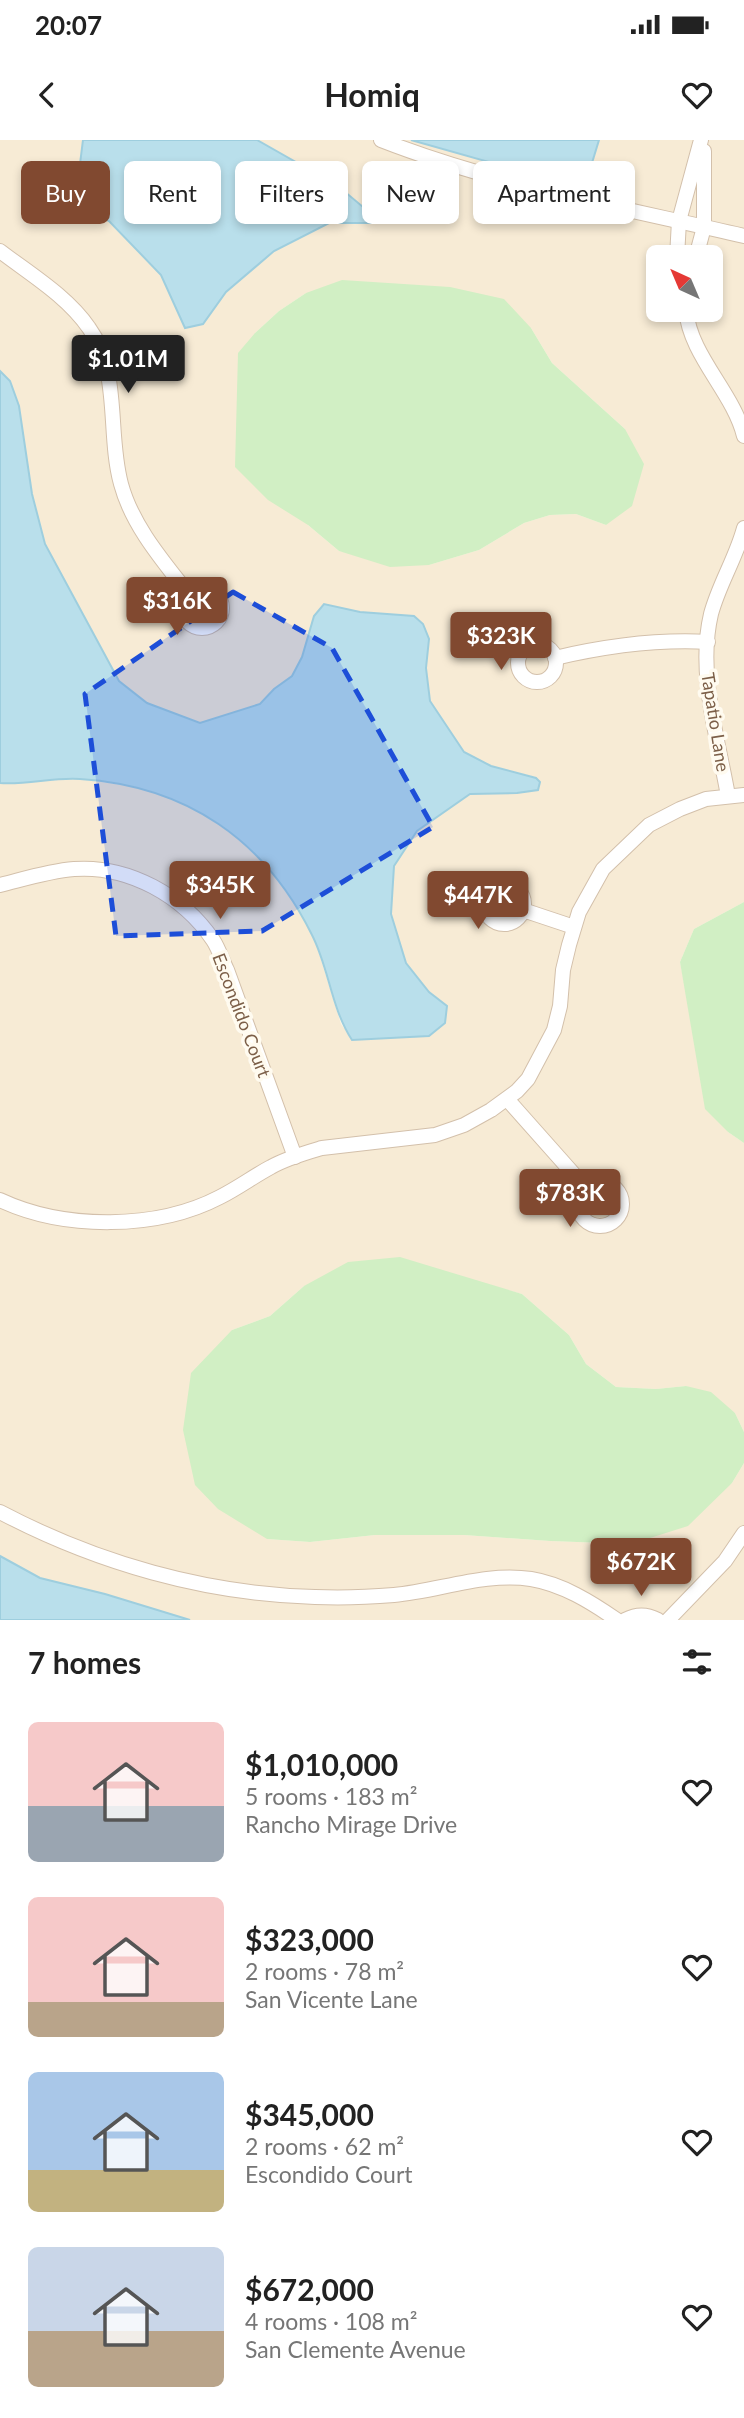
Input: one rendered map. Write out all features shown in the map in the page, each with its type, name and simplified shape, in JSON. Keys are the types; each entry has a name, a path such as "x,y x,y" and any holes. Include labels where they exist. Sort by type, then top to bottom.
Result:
{"street":[{"path":"381,140 424,157 483,174 744,236"},
{"path":"678,245 679,221 702,140"},
{"path":"699,245 704,227 702,140"},
{"path":"0,251 73,309 99,344 110,376 115,449 121,485 136,519 153,547 188,593"},
{"path":"687,322 744,436"},
{"name":"Tapatio Lane","path":"729,796 706,659 710,618 717,593 744,528"},
{"path":"555,658 636,642 708,642"},
{"path":"0,1200 16,1207 69,1219 106,1223 143,1220 197,1207 219,1198 273,1166 322,1148 435,1135 464,1125 507,1099 528,1079 554,1030 561,1006 563,970 574,927 589,892 603,869 649,825 706,799 744,795"},
{"name":"Escondido Court","path":"0,885 38,875 75,869 96,869 148,883 168,895 197,919 214,942 227,970 295,1157"},
{"path":"523,910 574,927"},
{"path":"507,1099 586,1188"},
{"path":"0,1513 77,1548 209,1587 316,1597 394,1595 494,1578 531,1579 592,1602 617,1620"},
{"path":"668,1620 725,1561 744,1533"},
{"path":"625,1620 646,1615 658,1620"}],"highlighted area":[{"path":"233,592 332,648 433,827 262,931 116,936 85,694"}],"shaded area":[{"path":"0,140 83,140 80,161 21,161 21,224 110,222 161,275 185,328 203,324 226,292 274,251 327,224 348,224 348,161 279,161 266,145 257,140 411,140 486,161 473,161 473,224 635,224 635,161 592,161 599,140 744,140 744,902 694,929 680,962 688,1002 728,1132 744,1143 744,1432 735,1413 686,1386 656,1389 616,1387 586,1364 569,1335 522,1294 475,1281 304,1286 270,1316 232,1330 267,1539 310,1542 375,1535 464,1535 631,1544 732,1483 744,1463 744,1620 190,1620 105,1594 40,1578 0,1556 0,783 79,779 143,788 190,805 246,843 283,884 314,937 341,1024 352,1039 378,1037 447,1006 429,992 406,963 391,914 394,866 417,831 470,793 538,790 535,777 491,766 464,753 430,701 426,668 429,639 360,612 324,604 314,616 302,657 292,676 260,704 200,723 147,703 119,681 45,544 32,494 19,406 10,381 0,371","holes":["306,293 531,328 552,363 625,429 606,525 576,514 550,515 524,523 479,550 429,565 339,551 308,525 255,333 279,311"]}],"green space":[{"path":"342,280 450,287 504,299 531,328 552,363 625,429 644,464 632,506 606,525 576,514 550,515 524,523 479,550 429,565 390,567 339,551 308,525 268,500 235,467 238,353 279,311 306,293"},
{"path":"744,902 744,1143 728,1132 705,1109 680,962 694,929"},
{"path":"400,1257 522,1294 569,1335 586,1364 616,1387 656,1389 686,1386 711,1392 735,1413 744,1432 744,1463 732,1483 688,1526 631,1544 464,1535 375,1535 310,1542 267,1539 218,1509 195,1485 183,1430 191,1373 232,1330 270,1316 304,1286 348,1262"}],"water":[{"path":"83,140 257,140 294,161 235,161 235,224 327,224 274,251 226,292 203,324 185,328 161,275 110,222 110,161 80,161"},
{"path":"411,140 599,140 593,161 485,161"},
{"path":"348,194 362,206 362,223 348,223"},
{"path":"0,371 10,381 19,406 32,494 45,544 119,681 147,703 200,723 260,704 292,676 302,657 314,616 324,604 360,612 414,616 423,624 429,639 426,668 430,701 464,752 491,766 536,778 540,782 538,790 470,794 417,831 394,866 391,914 406,963 429,992 447,1006 445,1023 429,1036 352,1040 339,1015 318,948 293,901 271,872 246,846 218,824 188,806 155,793 119,784 80,779 0,783"},
{"path":"0,1556 40,1578 105,1594 190,1620 0,1620"}]}
